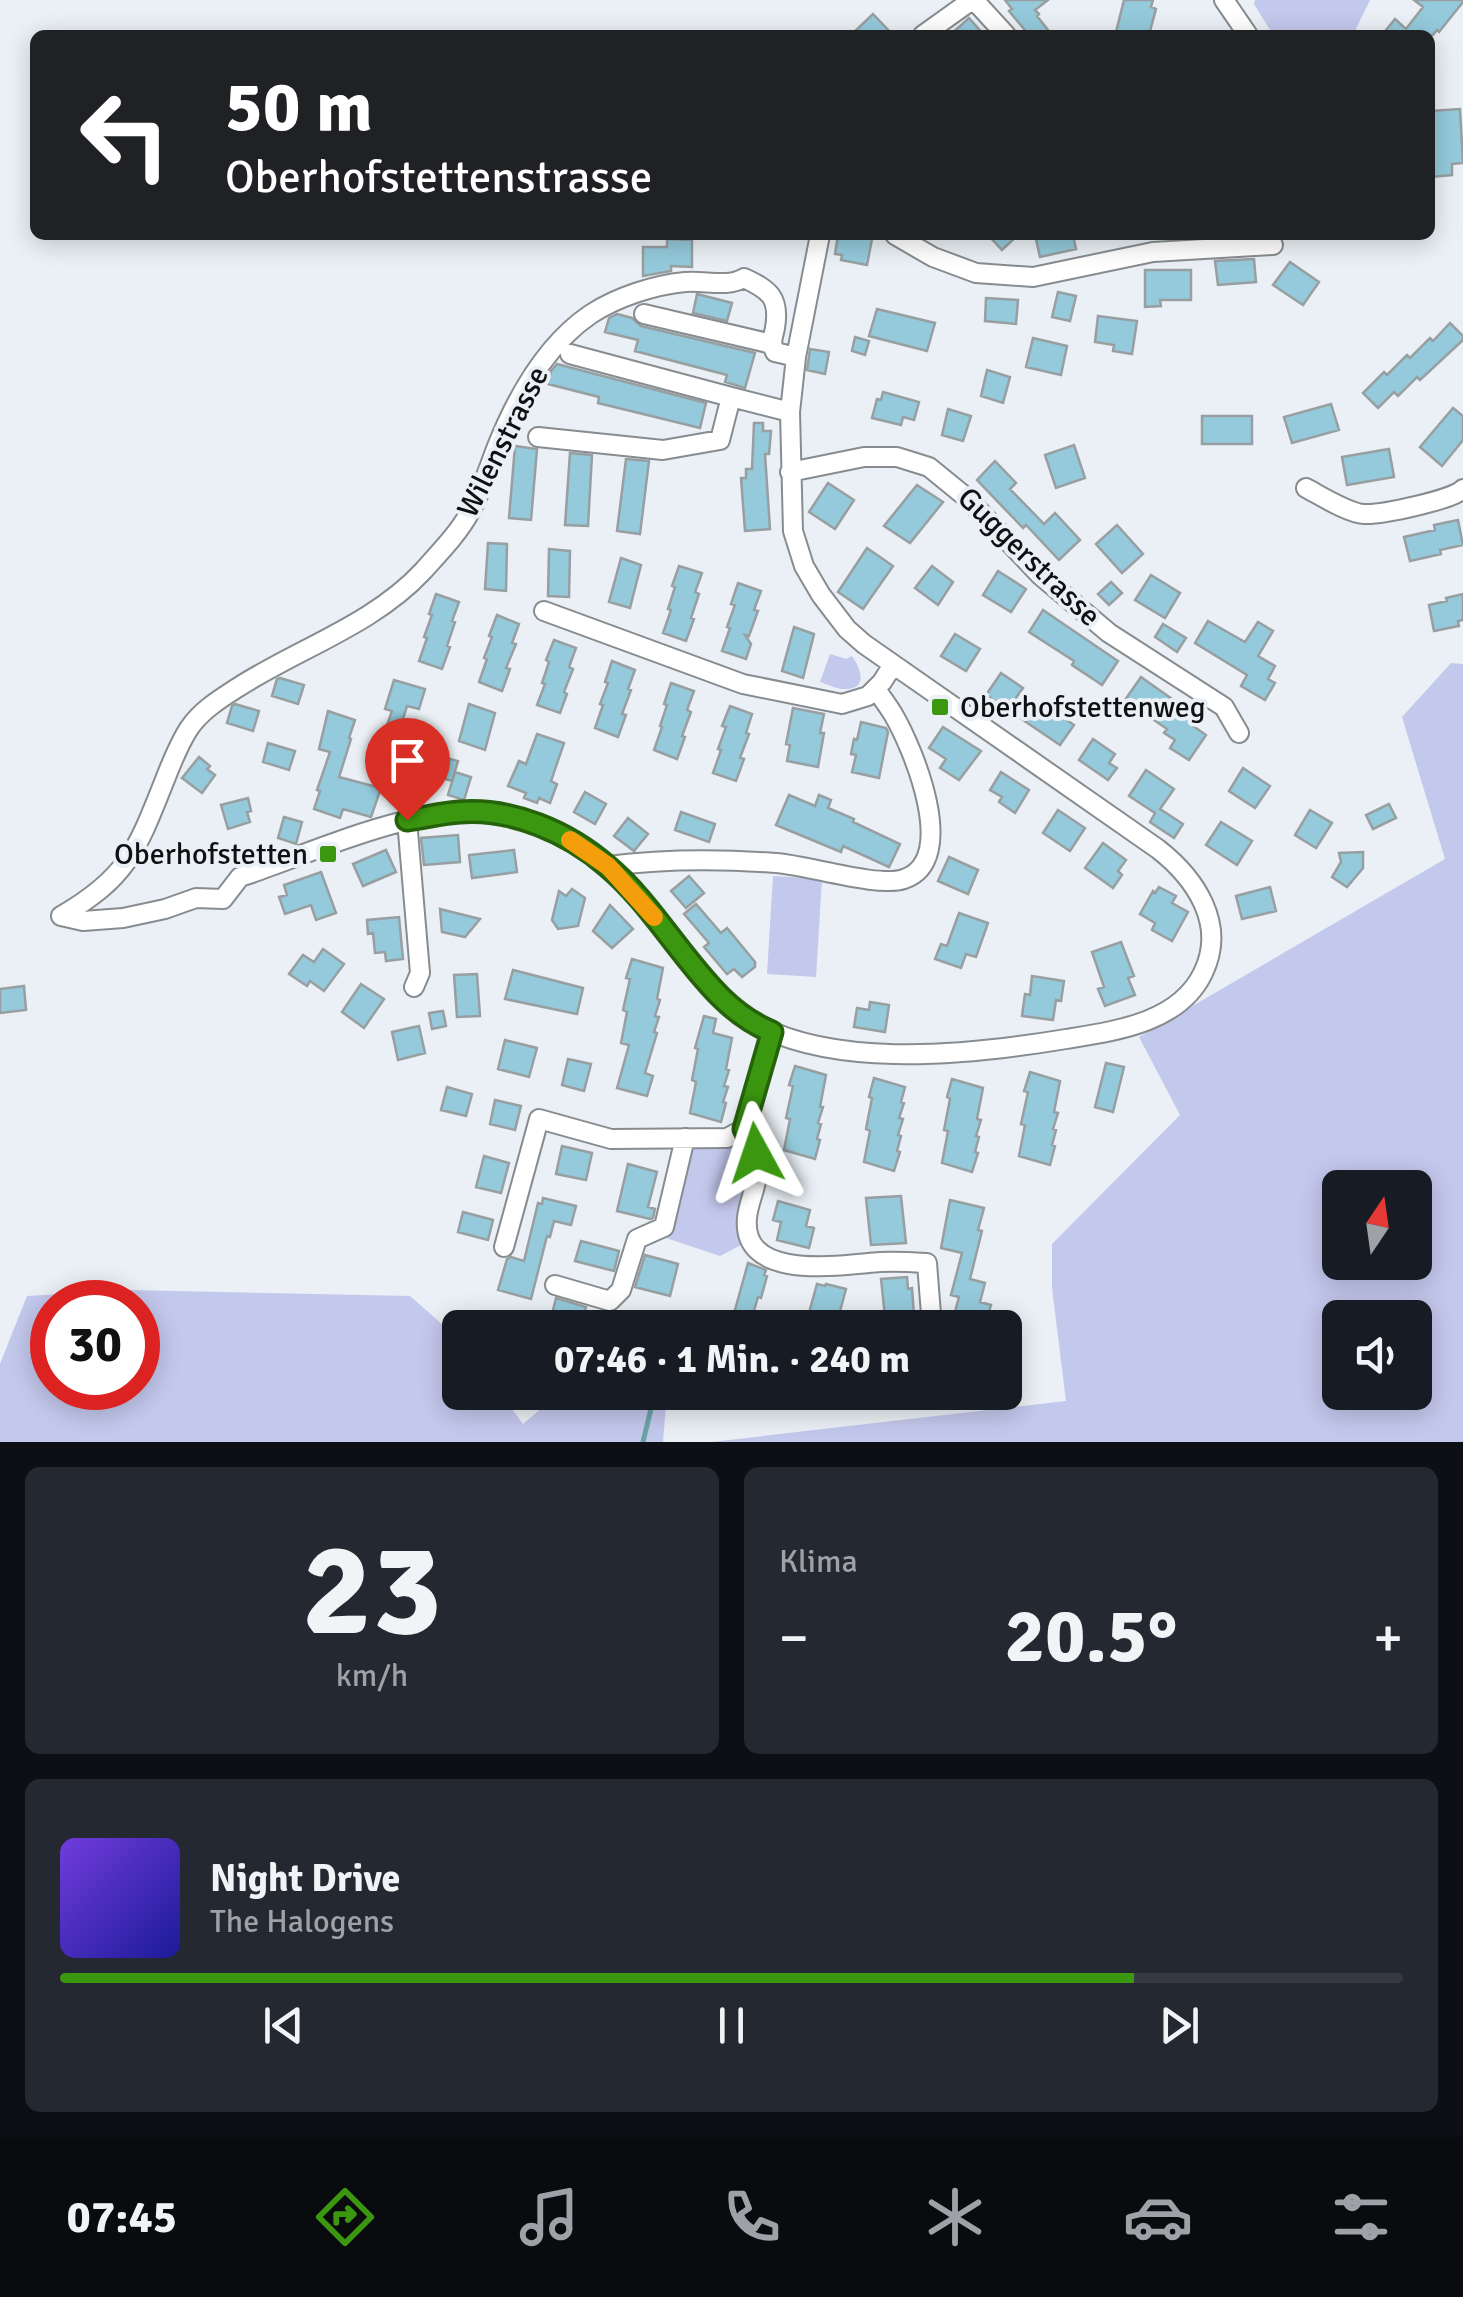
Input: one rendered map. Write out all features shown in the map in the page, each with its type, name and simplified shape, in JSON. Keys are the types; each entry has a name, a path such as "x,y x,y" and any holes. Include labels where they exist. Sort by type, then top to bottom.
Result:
{"street":[{"path":"930,30 973,0 1001,30"},
{"path":"1224,0 1245,30"},
{"path":"414,987 420,974 407,820 462,812 505,815 568,839 608,866 714,991 754,1024 814,1046 896,1053 955,1052 1096,1034 1158,1016 1188,995 1203,974 1211,936 1207,909 1181,869 1158,849 893,666 847,629 812,581 793,531 790,412 796,357 819,240"},
{"path":"904,240 933,257 976,272 1033,278 1153,252 1273,245"},
{"name":"Wilenstrasse","path":"407,820 240,878 223,900 196,898 123,918 82,921 61,916 108,884 133,856 170,765 190,727 208,708 261,672 398,596 445,546 468,514 518,402 541,362 592,313 627,296 684,282 735,283 744,278 769,291 776,303 772,344"},
{"path":"644,314 772,344 776,352 796,357"},
{"path":"570,354 790,412"},
{"path":"538,437 663,450 720,440 731,397"},
{"name":"Guggerstrasse","path":"790,472 864,457 897,457 929,467 968,498 1040,575 1109,633 1224,707 1239,733"},
{"path":"1306,488 1362,514 1439,502 1461,491 1463,513"},
{"path":"544,611 743,684 842,704 860,700 876,690 893,666"},
{"path":"608,866 779,863 884,881 904,879 922,868 930,848 930,824 922,778 894,715 876,690"},
{"path":"772,1032 744,1129 758,1166 747,1216 747,1237 756,1252 786,1264 824,1268 886,1261 927,1262 931,1310"},
{"path":"504,1247 539,1119 611,1139 727,1138 744,1129"},
{"path":"555,1285 610,1301 621,1290 637,1239 664,1227 685,1138"}],"shaded area":[{"path":"1255,0 1370,0 1355,30 1270,30"},
{"path":"830,654 846,659 852,656 860,671 858,685 843,689 820,682"},
{"path":"1451,663 1463,664 1463,1442 711,1442 988,1410 1022,1410 1022,1406 1066,1401 1052,1288 1052,1244 1180,1115 1139,1037 1445,859 1402,717"},
{"path":"773,876 822,879 816,977 767,974"},
{"path":"735,1144 751,1159 752,1173 740,1215 741,1245 720,1256 666,1238 690,1148"},
{"path":"160,1291 410,1296 442,1324 442,1410 513,1410 523,1424 539,1410 666,1410 663,1442 0,1442 0,1364 30,1296 30,1410 160,1410"}],"building":[{"path":"1005,0 1048,0 1035,10 1048,30 1025,30 1009,11 1012,9"},
{"path":"1124,0 1153,0 1151,7 1156,9 1150,30 1116,30"},
{"path":"1414,0 1463,0 1439,32 1386,30 1395,19 1406,29 1423,7"},
{"path":"873,14 888,30 856,30"},
{"path":"969,18 980,30 956,30"},
{"path":"1460,109 1463,163 1452,164 1452,175 1435,177 1435,111"},
{"path":"667,240 692,240 692,267 671,266 671,271 643,276 643,247 667,247"},
{"path":"837,240 872,240 867,265 841,260 842,255 835,254"},
{"path":"993,240 1013,240 1002,250"},
{"path":"1036,240 1074,240 1076,249 1040,257"},
{"path":"1254,259 1256,282 1218,285 1215,261"},
{"path":"1290,262 1319,282 1303,305 1273,285"},
{"path":"1145,270 1191,270 1191,300 1160,300 1161,306 1145,307"},
{"path":"1058,292 1076,296 1070,321 1052,317"},
{"path":"697,294 732,303 727,321 693,313"},
{"path":"986,298 1018,300 1016,324 985,321"},
{"path":"877,309 935,323 927,351 869,336"},
{"path":"617,314 632,318 641,326 755,353 745,388 725,382 727,375 635,351 638,340 605,332 609,318"},
{"path":"1098,316 1137,321 1132,354 1113,351 1114,345 1095,342"},
{"path":"1450,323 1463,340 1420,380 1417,377 1398,396 1394,392 1378,408 1363,393 1384,372 1387,375 1407,355 1410,358 1430,338 1433,341"},
{"path":"855,337 869,341 865,355 852,351"},
{"path":"1033,338 1067,346 1061,375 1026,367"},
{"path":"810,349 829,352 825,374 807,370"},
{"path":"557,364 706,403 700,428 598,403 599,397 548,384"},
{"path":"987,370 1010,377 1003,403 981,396"},
{"path":"883,392 919,402 914,420 903,417 901,425 872,418"},
{"path":"1331,404 1339,430 1292,443 1284,417"},
{"path":"1453,408 1463,416 1463,440 1442,466 1420,447"},
{"path":"948,409 971,416 963,441 942,435"},
{"path":"1202,416 1252,416 1252,444 1202,444"},
{"path":"754,423 763,423 763,431 771,431 769,454 765,454 770,529 745,531 741,478 746,478 746,469 752,469"},
{"path":"1074,445 1085,478 1056,488 1045,455"},
{"path":"515,446 537,449 531,520 509,518"},
{"path":"1389,449 1394,477 1347,485 1342,457"},
{"path":"570,453 592,455 588,526 565,525"},
{"path":"626,459 649,461 640,534 617,531"},
{"path":"995,461 1016,483 1010,489 1044,524 1055,513 1080,540 1059,560 977,480"},
{"path":"828,483 854,500 835,529 809,512"},
{"path":"917,485 943,502 910,543 884,526"},
{"path":"1458,520 1463,545 1410,561 1404,537"},
{"path":"1117,525 1143,554 1122,573 1096,544"},
{"path":"488,543 507,544 506,591 485,589"},
{"path":"867,548 893,566 863,609 838,592"},
{"path":"549,549 570,551 569,597 548,596"},
{"path":"621,558 641,565 630,608 609,602"},
{"path":"679,566 702,573 686,641 663,633"},
{"path":"932,566 953,582 938,605 915,588"},
{"path":"998,571 1026,589 1011,612 983,595"},
{"path":"1151,575 1180,593 1165,618 1135,600"},
{"path":"1111,582 1122,593 1109,605 1098,594"},
{"path":"738,583 761,591 749,636 745,635 751,644 746,659 722,651"},
{"path":"436,594 459,602 442,669 419,661"},
{"path":"1463,594 1463,620 1458,621 1459,626 1434,631 1429,605"},
{"path":"1043,610 1118,661 1102,685 1029,632"},
{"path":"497,615 519,624 502,691 479,682"},
{"path":"1208,621 1245,642 1258,622 1273,631 1258,656 1275,666 1268,679 1275,683 1265,700 1241,686 1247,675 1195,643"},
{"path":"1163,624 1186,638 1177,652 1155,637"},
{"path":"794,627 814,634 803,678 782,671"},
{"path":"955,634 980,649 966,671 941,656"},
{"path":"554,640 576,648 560,713 537,705"},
{"path":"612,661 635,670 618,737 595,728"},
{"path":"1001,673 1023,688 1016,698 1041,715 1047,707 1074,725 1060,745 986,695"},
{"path":"1141,677 1199,718 1193,726 1206,735 1189,760 1170,748 1175,740 1164,733 1167,729 1125,700"},
{"path":"280,678 304,685 298,704 272,696"},
{"path":"394,680 425,689 419,709 407,706 392,753 379,748 392,711 385,709"},
{"path":"671,683 694,691 677,759 654,750"},
{"path":"235,704 259,711 253,731 227,723"},
{"path":"469,704 495,713 485,750 459,741"},
{"path":"730,706 752,714 736,781 713,773"},
{"path":"793,708 824,714 818,767 787,761"},
{"path":"328,711 355,720 339,777 381,788 371,817 343,809 340,818 314,809 330,752 319,749"},
{"path":"861,722 886,728 888,732 879,778 852,772 856,755 851,754"},
{"path":"943,727 981,751 959,780 940,768 946,759 929,748"},
{"path":"537,734 564,743 551,781 557,784 550,803 524,798 526,793 508,786 519,761 526,764"},
{"path":"1093,739 1115,754 1109,763 1117,768 1108,780 1079,760"},
{"path":"268,743 295,751 289,770 263,762"},
{"path":"432,754 458,761 452,781 428,774 420,805 401,804 413,759 429,764"},
{"path":"199,757 215,775 202,793 182,778"},
{"path":"1243,768 1270,786 1255,808 1229,791"},
{"path":"1146,770 1174,789 1160,809 1183,824 1174,838 1150,822 1155,813 1129,796"},
{"path":"455,772 471,777 464,800 448,795"},
{"path":"1001,772 1029,790 1015,813 990,790"},
{"path":"585,792 606,804 595,824 574,812"},
{"path":"789,795 815,806 819,795 831,800 828,808 900,844 889,867 843,846 841,852 776,825"},
{"path":"248,798 250,822 228,829 221,805"},
{"path":"1389,804 1396,818 1373,829 1366,815"},
{"path":"1058,810 1085,828 1070,851 1043,833"},
{"path":"1310,810 1332,823 1316,848 1295,835"},
{"path":"681,812 715,824 709,842 675,830"},
{"path":"284,817 302,822 296,844 278,838"},
{"path":"628,818 648,834 634,851 614,836"},
{"path":"1221,822 1252,841 1237,865 1206,845"},
{"path":"458,835 460,862 424,865 421,838"},
{"path":"1103,843 1126,860 1113,888 1085,868"},
{"path":"386,850 396,872 363,886 353,864"},
{"path":"514,850 517,872 472,878 469,855"},
{"path":"1363,852 1363,868 1347,887 1332,877 1341,862 1339,853"},
{"path":"949,857 978,870 968,894 938,881"},
{"path":"321,872 336,913 316,920 311,905 285,914 279,897 287,895 284,885"},
{"path":"689,876 704,893 686,908 671,891"},
{"path":"1159,887 1176,896 1172,903 1188,912 1172,941 1152,930 1155,923 1140,914"},
{"path":"1270,887 1276,911 1242,919 1236,896"},
{"path":"572,889 585,898 578,926 558,929 552,920 559,891 566,896"},
{"path":"696,904 721,933 727,928 755,967 742,977 734,969 727,974 704,947 709,943 684,914"},
{"path":"610,905 633,929 612,948 593,931"},
{"path":"440,909 480,919 465,937 442,932"},
{"path":"959,913 988,923 976,957 966,954 961,968 935,959 941,944 947,946"},
{"path":"399,917 403,959 386,961 385,952 375,953 367,920"},
{"path":"1121,942 1134,976 1128,978 1135,995 1105,1006 1098,989 1104,987 1092,952"},
{"path":"323,949 344,964 324,991 289,974 303,955 314,962"},
{"path":"632,959 663,968 655,1016 659,1017 654,1032 657,1033 645,1073 653,1076 647,1096 617,1088 629,1045 621,1043 630,979 626,978"},
{"path":"513,970 583,988 577,1014 505,999"},
{"path":"477,974 480,1016 457,1017 454,975"},
{"path":"1032,976 1064,981 1053,1020 1022,1016"},
{"path":"361,984 384,999 364,1028 342,1012"},
{"path":"24,986 26,1010 0,1013 0,989"},
{"path":"870,1002 889,1005 885,1032 854,1027 857,1008 869,1010"},
{"path":"443,1011 446,1026 432,1029 429,1013"},
{"path":"704,1016 716,1019 713,1033 732,1038 721,1122 690,1113 696,1082 692,1080 698,1049 695,1048"},
{"path":"419,1026 425,1053 398,1060 392,1032"},
{"path":"505,1040 537,1048 529,1077 498,1069"},
{"path":"568,1059 591,1064 584,1091 562,1085"},
{"path":"1106,1063 1124,1067 1113,1112 1095,1107"},
{"path":"795,1066 826,1075 815,1159 784,1150 793,1086 789,1085"},
{"path":"1030,1072 1060,1081 1050,1165 1019,1156 1028,1092 1024,1091"},
{"path":"874,1078 905,1087 899,1118 903,1119 898,1135 900,1152 894,1171 864,1162"},
{"path":"952,1079 983,1088 977,1119 981,1120 976,1136 978,1153 972,1172 942,1163"},
{"path":"447,1087 472,1094 466,1116 441,1110"},
{"path":"495,1100 521,1106 515,1130 490,1124"},
{"path":"562,1146 592,1153 586,1180 556,1174"},
{"path":"484,1156 509,1163 501,1193 476,1187"},
{"path":"628,1164 657,1172 648,1207 655,1209 653,1218 617,1211"},
{"path":"901,1196 906,1243 871,1245 866,1198"},
{"path":"543,1198 576,1206 571,1225 554,1221 531,1299 498,1290 507,1259 524,1261 538,1203 542,1204"},
{"path":"950,1200 984,1208 970,1279 985,1283 980,1302 991,1305 990,1310 955,1310 959,1297 951,1295 962,1253 941,1248"},
{"path":"778,1201 810,1210 806,1226 814,1228 809,1248 777,1240 781,1222 773,1220"},
{"path":"463,1212 493,1220 488,1240 458,1232"},
{"path":"581,1241 619,1251 614,1271 575,1261"},
{"path":"645,1255 678,1264 670,1296 635,1287"},
{"path":"748,1263 766,1270 761,1298 758,1297 754,1310 735,1310"},
{"path":"907,1277 914,1310 884,1310 881,1279"},
{"path":"817,1284 846,1289 840,1310 810,1310"},
{"path":"556,1298 586,1307 585,1310 553,1310"}],"waterway":[{"path":"643,1442 651,1410"}],"slow traffic":[{"path":"570,840 608,866 654,917"}],"place":[{"name":"Oberhofstettenweg","path":"940,707"},
{"name":"Oberhofstetten","path":"328,854"}],"route":[{"path":"407,820 462,812 505,815 568,839 608,866 714,991 754,1024 772,1032 744,1129 756,1153"}]}
